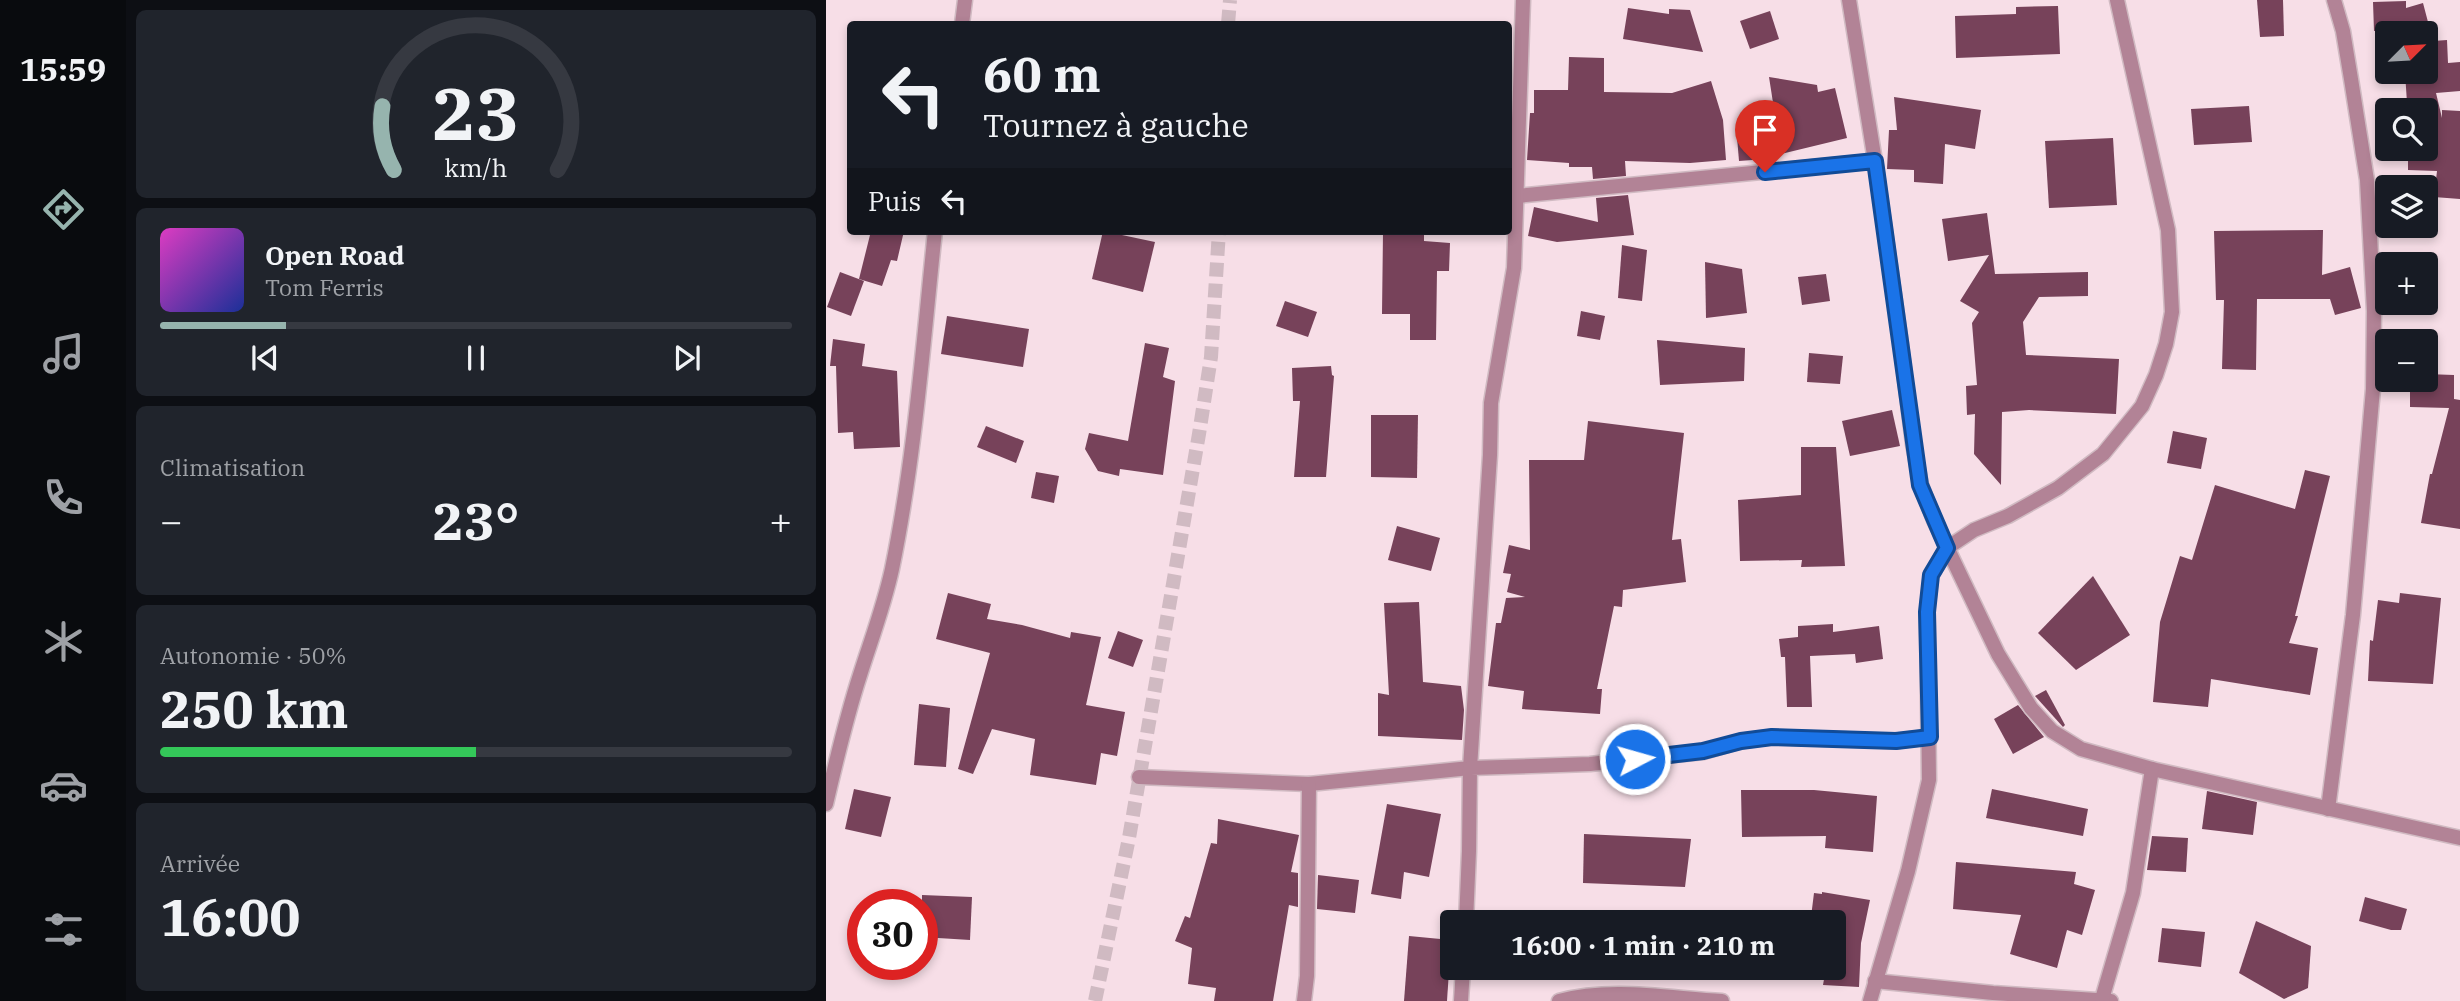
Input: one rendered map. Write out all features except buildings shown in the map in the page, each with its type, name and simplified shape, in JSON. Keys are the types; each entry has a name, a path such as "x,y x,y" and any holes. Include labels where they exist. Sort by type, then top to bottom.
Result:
{"street":[{"path":"962,21 965,0"},
{"path":"1466,910 1470,768 1491,403 1514,268 1522,0"},
{"path":"1849,0 1875,161 1920,485 1998,654 2031,708 2052,731 2081,749 2152,769 2460,838"},
{"path":"1870,1001 1908,871 1930,780 1927,612 1931,575 1947,548 1974,530 2008,516 2058,488 2103,454 2142,406 2166,344 2172,312 2168,230 2117,0"},
{"path":"2328,809 2353,615 2374,389 2374,324 2367,180 2343,31 2334,0"},
{"path":"1517,196 1875,161"},
{"path":"826,804 840,742 860,673 880,620 892,570 912,443 935,235"},
{"path":"1139,777 1308,784 1470,768 1590,764 1703,751 1741,741 1772,737 1896,741 1930,737"},
{"path":"1875,981 1993,993 2107,1000 2133,893 2152,769"},
{"path":"1304,1001 1307,976 1308,784"},
{"path":"1461,1001 1462,980"},
{"path":"1559,1001 1577,996 1609,994 1722,1001"}],"tunnel":[{"path":"1228,21 1230,0"},
{"path":"1095,1001 1129,838 1199,434 1211,357 1219,235"}],"route":[{"path":"1635,759 1703,751 1741,741 1772,737 1896,741 1930,737 1927,612 1931,575 1947,548 1920,485 1875,161 1765,172"}]}
